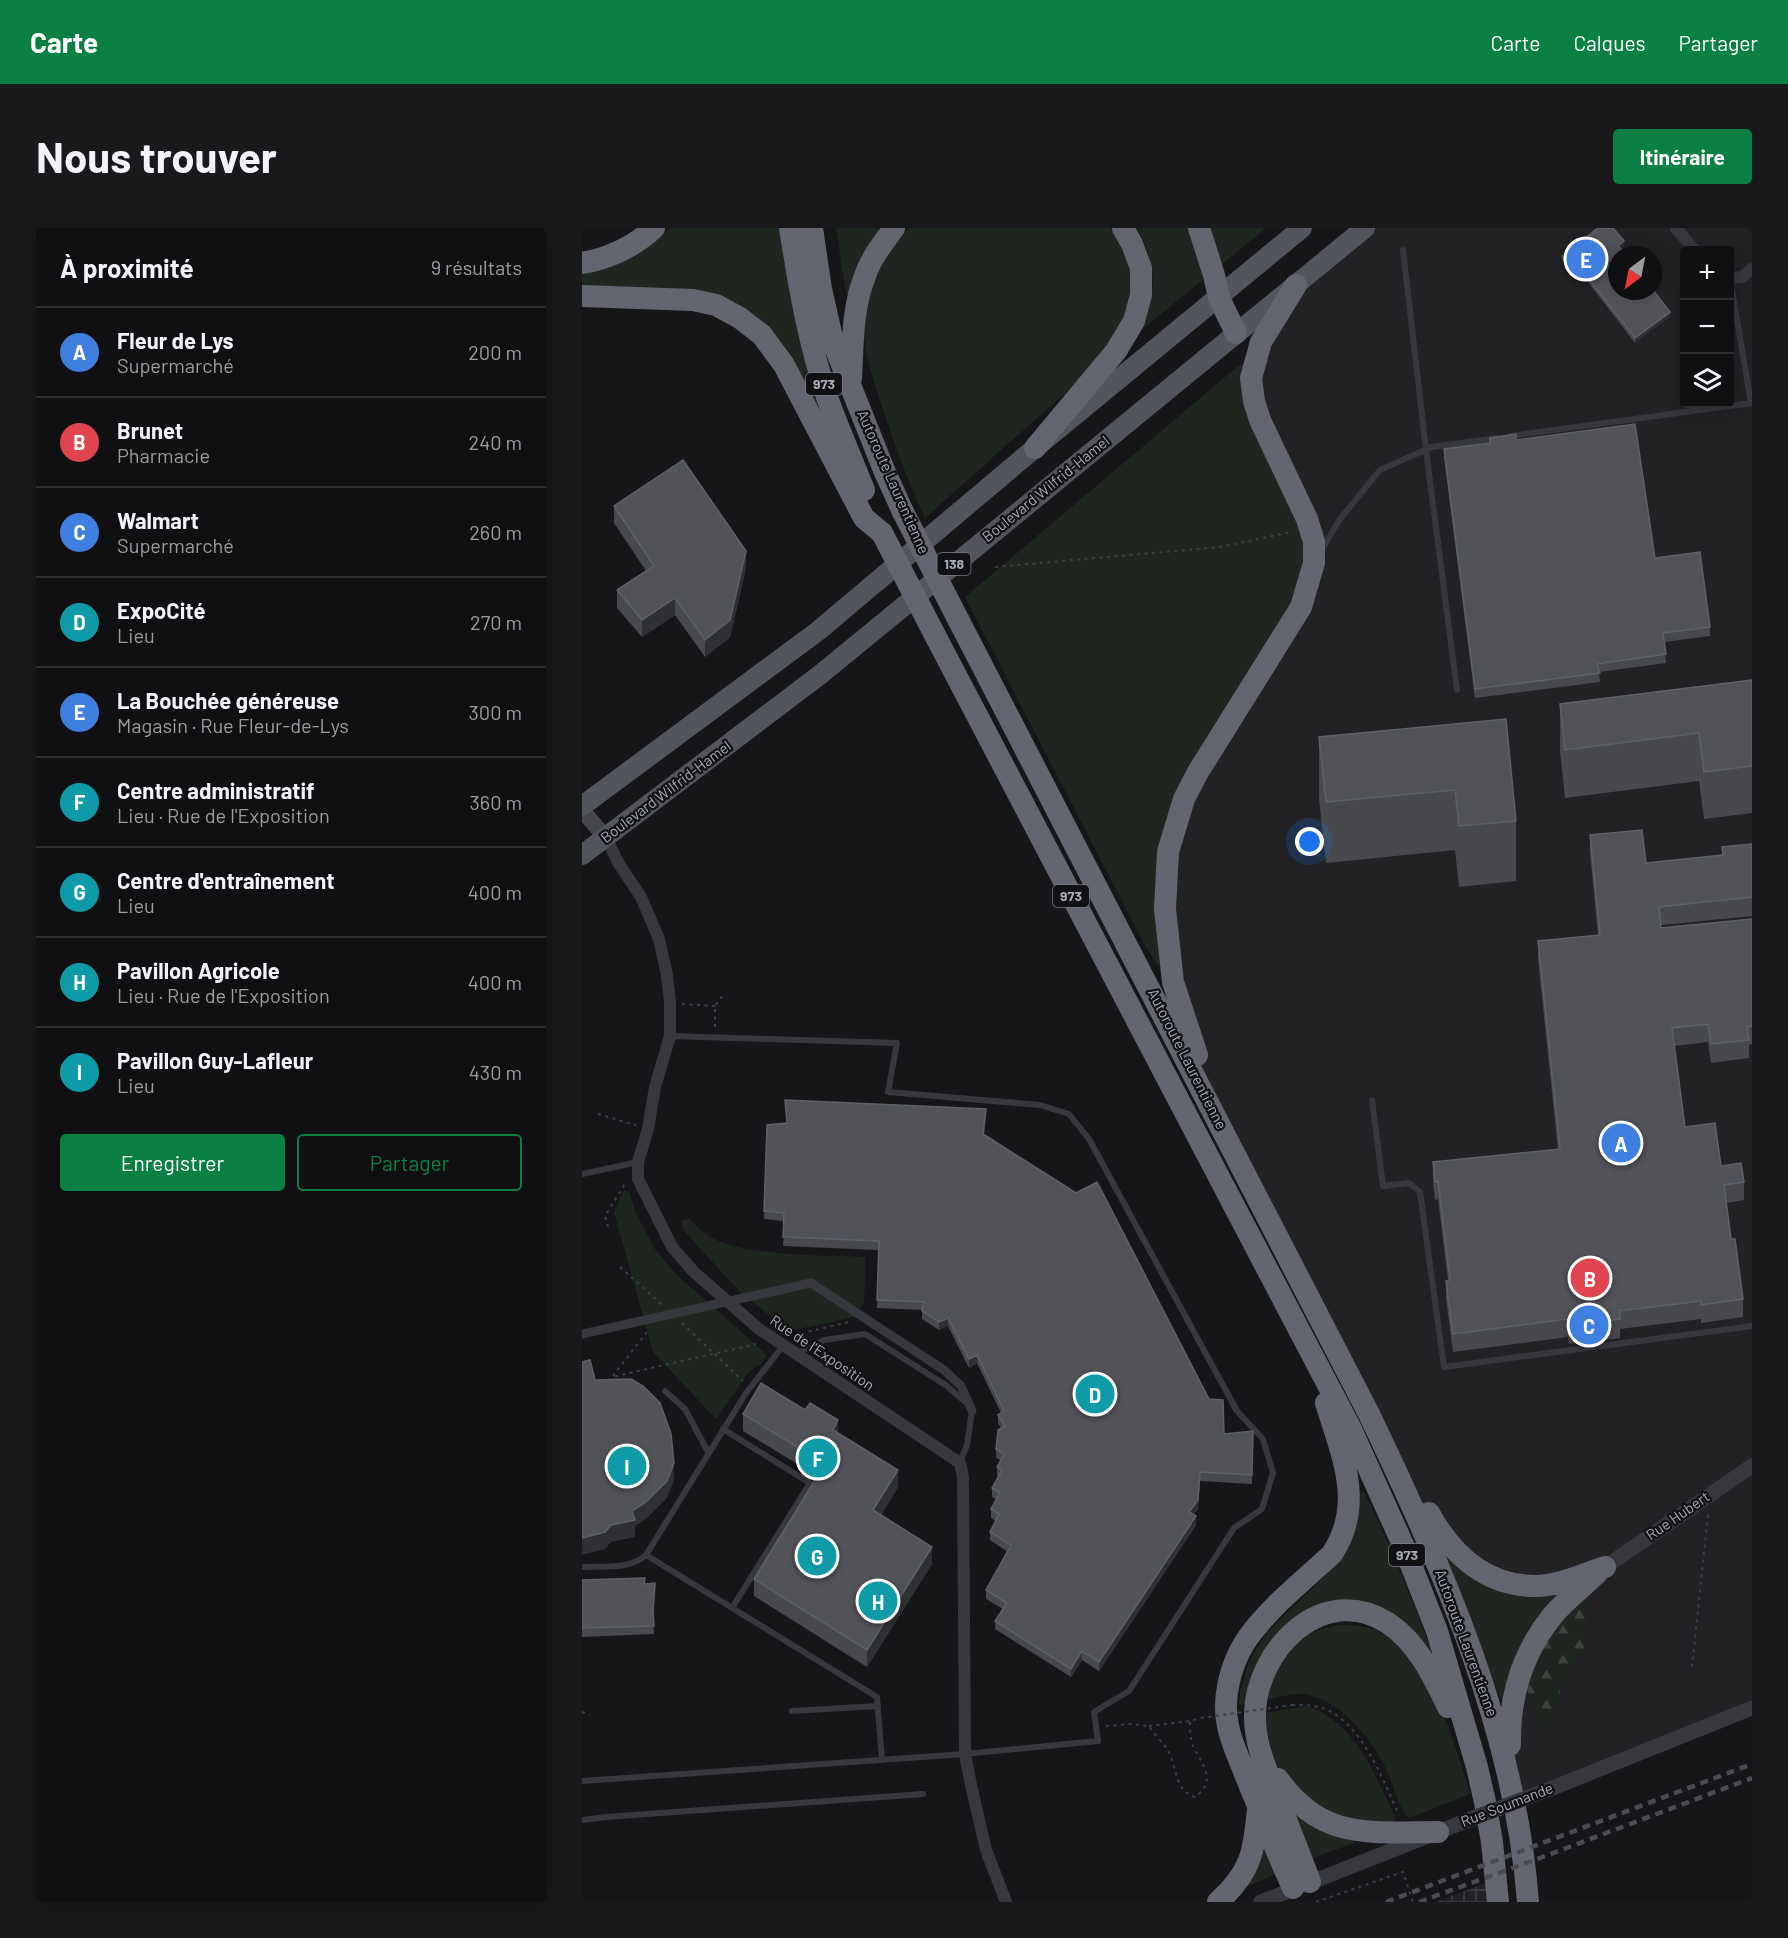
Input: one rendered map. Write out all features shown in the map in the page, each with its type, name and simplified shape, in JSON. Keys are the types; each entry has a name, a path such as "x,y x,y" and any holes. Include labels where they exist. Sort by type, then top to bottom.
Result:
{"highway":[{"path":"582,262 594,261 628,247 654,228"},
{"name":"Autoroute Laurentienne","path":"790,228 800,291 816,360 828,398 882,533 1350,1427 1404,1547 1437,1630 1477,1767 1492,1842 1498,1902"},
{"name":"Autoroute Laurentienne","path":"812,228 821,289 833,342 903,512 1217,1116 1397,1472 1431,1547 1485,1691 1500,1738 1510,1782 1528,1902"},
{"path":"851,386 858,296 865,275 878,250 894,228"},
{"path":"1035,448 1116,351 1134,321 1141,296 1141,268 1123,228"},
{"path":"1199,228 1219,298 1236,333"},
{"path":"1217,1116 1173,982 1165,909 1168,852 1184,799 1198,772 1301,607 1314,563 1314,542 1308,519 1260,420 1254,401 1251,378 1261,342 1296,285"},
{"path":"582,296 693,300 716,305 762,335 784,365 864,518 882,533"},
{"path":"1306,1891 1258,1808 1228,1726 1226,1705 1229,1680 1244,1643 1258,1625 1332,1554 1340,1541 1348,1512 1350,1491 1346,1467 1311,1353"},
{"path":"1397,1472 1419,1493 1450,1546 1476,1568 1496,1578 1538,1586 1559,1583 1605,1567"},
{"path":"1510,1782 1509,1718 1516,1688 1531,1648 1554,1614 1605,1567"},
{"path":"1306,1891 1261,1756 1256,1731 1256,1697 1266,1665 1277,1648 1309,1620 1328,1613 1346,1610 1364,1613 1386,1622 1413,1646 1434,1679 1477,1767"},
{"path":"1261,1756 1295,1801 1326,1823 1368,1832 1438,1832"},
{"path":"1218,1902 1234,1887 1244,1873 1253,1853 1258,1808"}],"main road":[{"name":"138","path":"582,808 818,631 1302,228"},
{"name":"Boulevard Wilfrid-Hamel","path":"582,855 821,674 1365,228"},
{"path":"582,808 606,838"}],"street":[{"path":"1676,228 1691,246"},
{"path":"1734,278 1742,277 1752,270"},
{"name":"Rue de l'Exposition","path":"606,838 619,864 641,897 659,939 667,975 670,1036 655,1087 648,1129 638,1162 638,1179 672,1247 694,1272 759,1329 960,1463"},
{"path":"582,1334 811,1283 944,1370 961,1386 972,1412"},
{"path":"960,1463 963,1477 965,1754 986,1850 1006,1902"},
{"name":"Rue Hubert","path":"1605,1567 1752,1466"},
{"name":"Rue Soumande","path":"1261,1902 1306,1891 1438,1832 1752,1708"}],"lane":[{"path":"1403,250 1457,690"},
{"path":"1314,563 1340,519 1380,470 1426,450 1444,445 1752,403 1734,300"},
{"path":"582,1780 965,1754 1098,1741 1094,1712 1129,1691 1234,1528 1262,1509 1273,1473 1263,1439 1237,1411 1089,1139 1069,1114 1040,1105 888,1092 897,1043 670,1036"},
{"path":"1372,1100 1383,1186 1409,1183 1420,1192 1444,1367 1752,1326"},
{"path":"582,1174 638,1162"},
{"path":"796,1354 824,1340 865,1334 946,1386 962,1397 972,1412 967,1445 960,1463"},
{"path":"582,1567 626,1564 640,1561 646,1555 708,1452 779,1342"},
{"path":"665,1391 686,1409 708,1452"},
{"path":"723,1429 810,1483 732,1608"},
{"path":"646,1555 877,1697 882,1760"},
{"path":"792,1711 878,1706"},
{"path":"582,1820 606,1816 923,1794"}],"path":[{"path":"995,567 1220,547 1311,530"},
{"path":"715,1038 715,1006 724,994"},
{"path":"670,1003 715,1006"},
{"path":"598,1114 648,1129"},
{"path":"608,1227 605,1216 638,1162"},
{"path":"620,1267 750,1387"},
{"path":"660,1316 612,1377 779,1342 864,1318"},
{"path":"1692,1667 1710,1494"},
{"path":"1095,1727 1131,1724 1149,1726 1292,1705 1315,1705 1334,1713 1355,1733 1373,1758 1399,1815"},
{"path":"582,1712 590,1715"},
{"path":"1149,1726 1155,1737 1166,1747 1181,1788 1188,1795 1196,1797 1204,1790 1208,1780 1204,1766 1192,1744 1190,1721"},
{"path":"1306,1891 1403,1872 1413,1902"}],"shaded area":[{"path":"1365,228 1752,228 1752,1708 1517,1801 1509,1718 1559,1583 1496,1578 1435,1524 1419,1493 1397,1472 1217,1116 1173,982 1165,909 1260,420 1255,359 1296,285"},
{"path":"1496,1879 1498,1902 1436,1902"}],"green space":[{"path":"671,228 780,228 820,403 813,406 746,311 582,290 582,273 643,251"},
{"path":"836,228 884,228 850,294 846,294"},
{"path":"908,228 1110,228 1123,246 1131,271 1130,303 1122,328 1072,387 925,518 914,495 878,394 868,362 864,331 867,299 874,279 889,253"},
{"path":"1136,228 1193,228 1207,276 1144,328 1142,327 1150,301 1152,276 1148,252"},
{"path":"1207,228 1266,228 1221,265"},
{"path":"1250,361 1295,502 1305,547 1299,591 1191,770 1163,965 1158,966 1143,942 965,597 1237,367"},
{"path":"624,1190 630,1193 635,1211 654,1248 676,1274 766,1356 762,1363 749,1372 716,1419 653,1352 614,1212"},
{"path":"690,1219 707,1235 739,1247 783,1254 866,1257 864,1303 854,1317 789,1331 741,1293 684,1231 681,1220"},
{"path":"1361,1491 1365,1493 1396,1562 1442,1678 1421,1644 1319,1608 1246,1704 1239,1704 1240,1692 1249,1662 1266,1633 1329,1572 1341,1557 1356,1525"},
{"path":"1443,1550 1460,1563 1570,1588 1506,1700 1501,1700"},
{"path":"1589,1592 1588,1645 1561,1687 1552,1727 1538,1725 1526,1685 1551,1628"},
{"path":"1336,1625 1373,1629 1393,1640 1410,1656 1437,1700 1470,1794 1410,1818 1403,1811 1380,1757 1363,1733 1341,1712 1329,1703 1303,1694 1266,1700 1272,1677 1296,1644 1314,1632"},
{"path":"1307,1706 1324,1714 1351,1737 1371,1767 1395,1817 1394,1824 1371,1825 1337,1817 1316,1806 1289,1784 1279,1769 1272,1750 1265,1713"},
{"path":"1289,1805 1354,1840 1354,1843 1310,1859"},
{"path":"1263,1844 1276,1874 1243,1888"}],"building":[{"path":"1598,228 1613,228 1624,241 1618,246 1608,246 1608,300 1661,300 1670,312 1635,338 1584,273 1579,277 1562,256"},
{"path":"1635,424 1655,558 1700,552 1710,627 1663,633 1666,654 1597,664 1600,673 1475,689 1444,449 1490,443 1490,438 1516,434 1516,440"},
{"path":"683,460 746,551 730,620 705,640 675,598 642,620 617,590 654,566 614,506"},
{"path":"1752,680 1752,766 1704,772 1699,733 1565,750 1560,704"},
{"path":"1506,719 1516,821 1459,826 1455,790 1326,802 1319,737"},
{"path":"1642,830 1646,863 1723,855 1722,847 1752,844 1752,897 1659,907 1661,928 1752,919 1752,1026 1747,1027 1749,1040 1711,1044 1708,1024 1672,1028 1685,1127 1715,1123 1721,1166 1741,1163 1744,1182 1724,1185 1731,1239 1735,1239 1743,1299 1701,1305 1701,1301 1619,1311 1620,1319 1569,1326 1568,1319 1453,1334 1446,1281 1450,1280 1438,1181 1435,1182 1433,1162 1560,1149 1538,941 1600,935 1590,835"},
{"path":"785,1100 986,1109 983,1134 1076,1193 1097,1182 1209,1399 1223,1400 1224,1434 1253,1431 1252,1475 1200,1472 1198,1500 1189,1512 1196,1516 1099,1662 1082,1651 1071,1669 995,1621 1007,1603 986,1590 1011,1545 990,1532 999,1514 991,1509 1000,1493 992,1488 1002,1470 997,1467 1004,1454 996,1449 998,1430 1005,1426 998,1415 1004,1411 977,1355 969,1359 948,1318 939,1322 922,1311 924,1302 877,1300 879,1241 783,1237 784,1213 764,1211 767,1125 787,1123"},
{"path":"590,1360 595,1380 631,1379 643,1386 660,1403 671,1434 674,1463 667,1481 646,1502 632,1511 635,1520 611,1525 605,1532 582,1538 582,1362"},
{"path":"761,1383 805,1410 810,1403 838,1420 833,1430 898,1470 873,1510 932,1547 867,1650 754,1579 825,1464 743,1414"},
{"path":"645,1578 644,1584 655,1583 654,1626 582,1628 582,1580"}],"railway":[{"path":"1386,1902 1752,1764"},
{"path":"1419,1902 1752,1778"}],"place":[{"name":"La Bouchée généreuse","path":"1586,259"},
{"name":"Fleur de Lys","path":"1621,1143"},
{"name":"Brunet","path":"1590,1278"},
{"name":"Walmart","path":"1589,1325"},
{"name":"ExpoCité","path":"1095,1394"},
{"name":"Centre administratif","path":"818,1458"},
{"name":"Pavillon Guy-Lafleur","path":"627,1466"},
{"name":"Centre d'entraînement","path":"817,1556"},
{"name":"Pavillon Agricole","path":"878,1601"}]}
